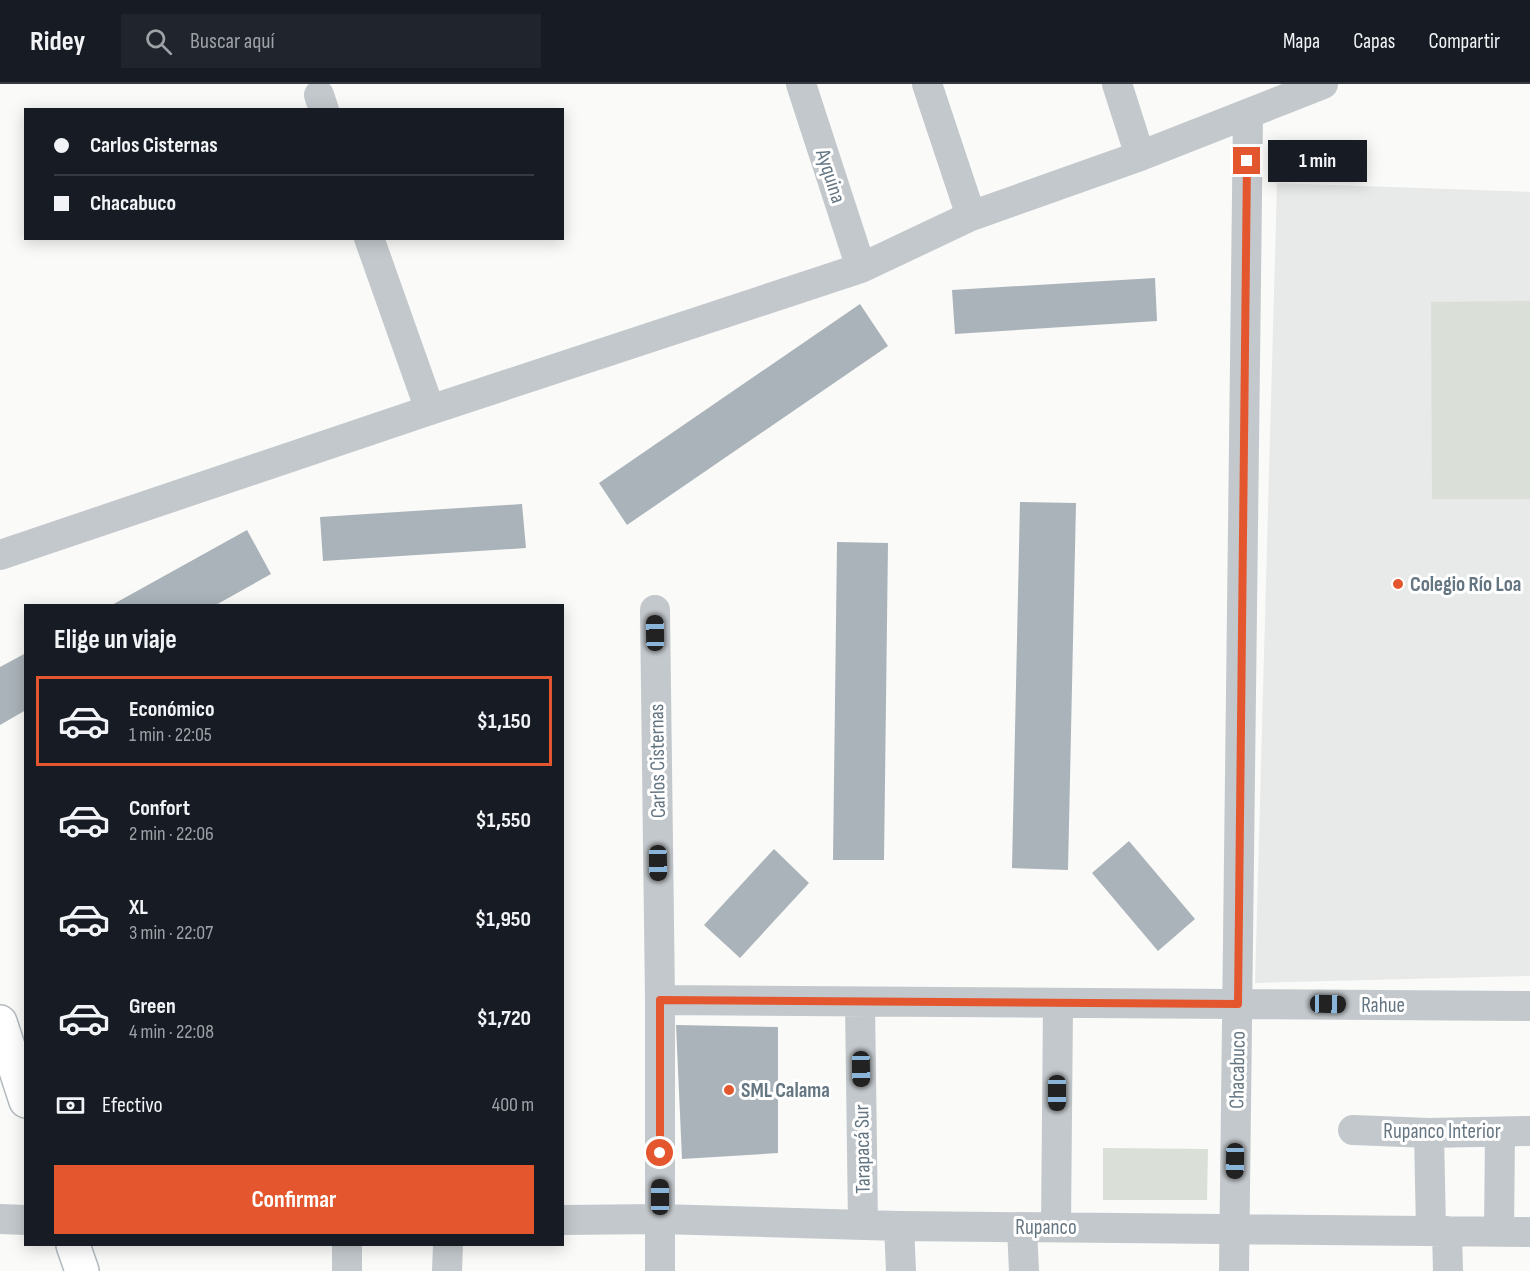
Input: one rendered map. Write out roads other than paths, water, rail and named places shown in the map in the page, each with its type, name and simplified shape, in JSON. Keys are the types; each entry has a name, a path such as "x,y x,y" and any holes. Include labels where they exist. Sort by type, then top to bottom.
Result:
{"street":[{"name":"Ayquina","path":"801,84 861,268"},
{"path":"927,84 971,216"},
{"path":"1117,84 1140,156"},
{"path":"0,555 861,268 971,216 1140,156 1323,84"},
{"name":"Chacabuco","path":"1234,1271 1248,114"},
{"path":"370,240 430,410"},
{"name":"Carlos Cisternas","path":"655,610 660,1000 660,1271"},
{"name":"Rahue","path":"660,1000 1530,1006"},
{"name":"Tarapacá Sur","path":"860,1003 863,1224"},
{"path":"1056,1227 1058,1004"},
{"path":"0,1022 24,1095"},
{"name":"Rupanco Interior","path":"1353,1130 1429,1133 1530,1131"},
{"path":"1499,1232 1500,1132"},
{"path":"1429,1133 1439,1231 1449,1271"},
{"path":"0,1219 24,1220"},
{"name":"Rupanco","path":"564,1220 660,1219 1022,1228 1530,1232"},
{"path":"899,1226 901,1271"},
{"path":"1022,1228 1024,1271"},
{"path":"73,1246 82,1271"},
{"path":"347,1246 347,1271"},
{"path":"447,1271 448,1246"}],"place":[{"name":"Colegio Río Loa","path":"1398,584"},
{"name":"SML Calama","path":"729,1090"}]}
